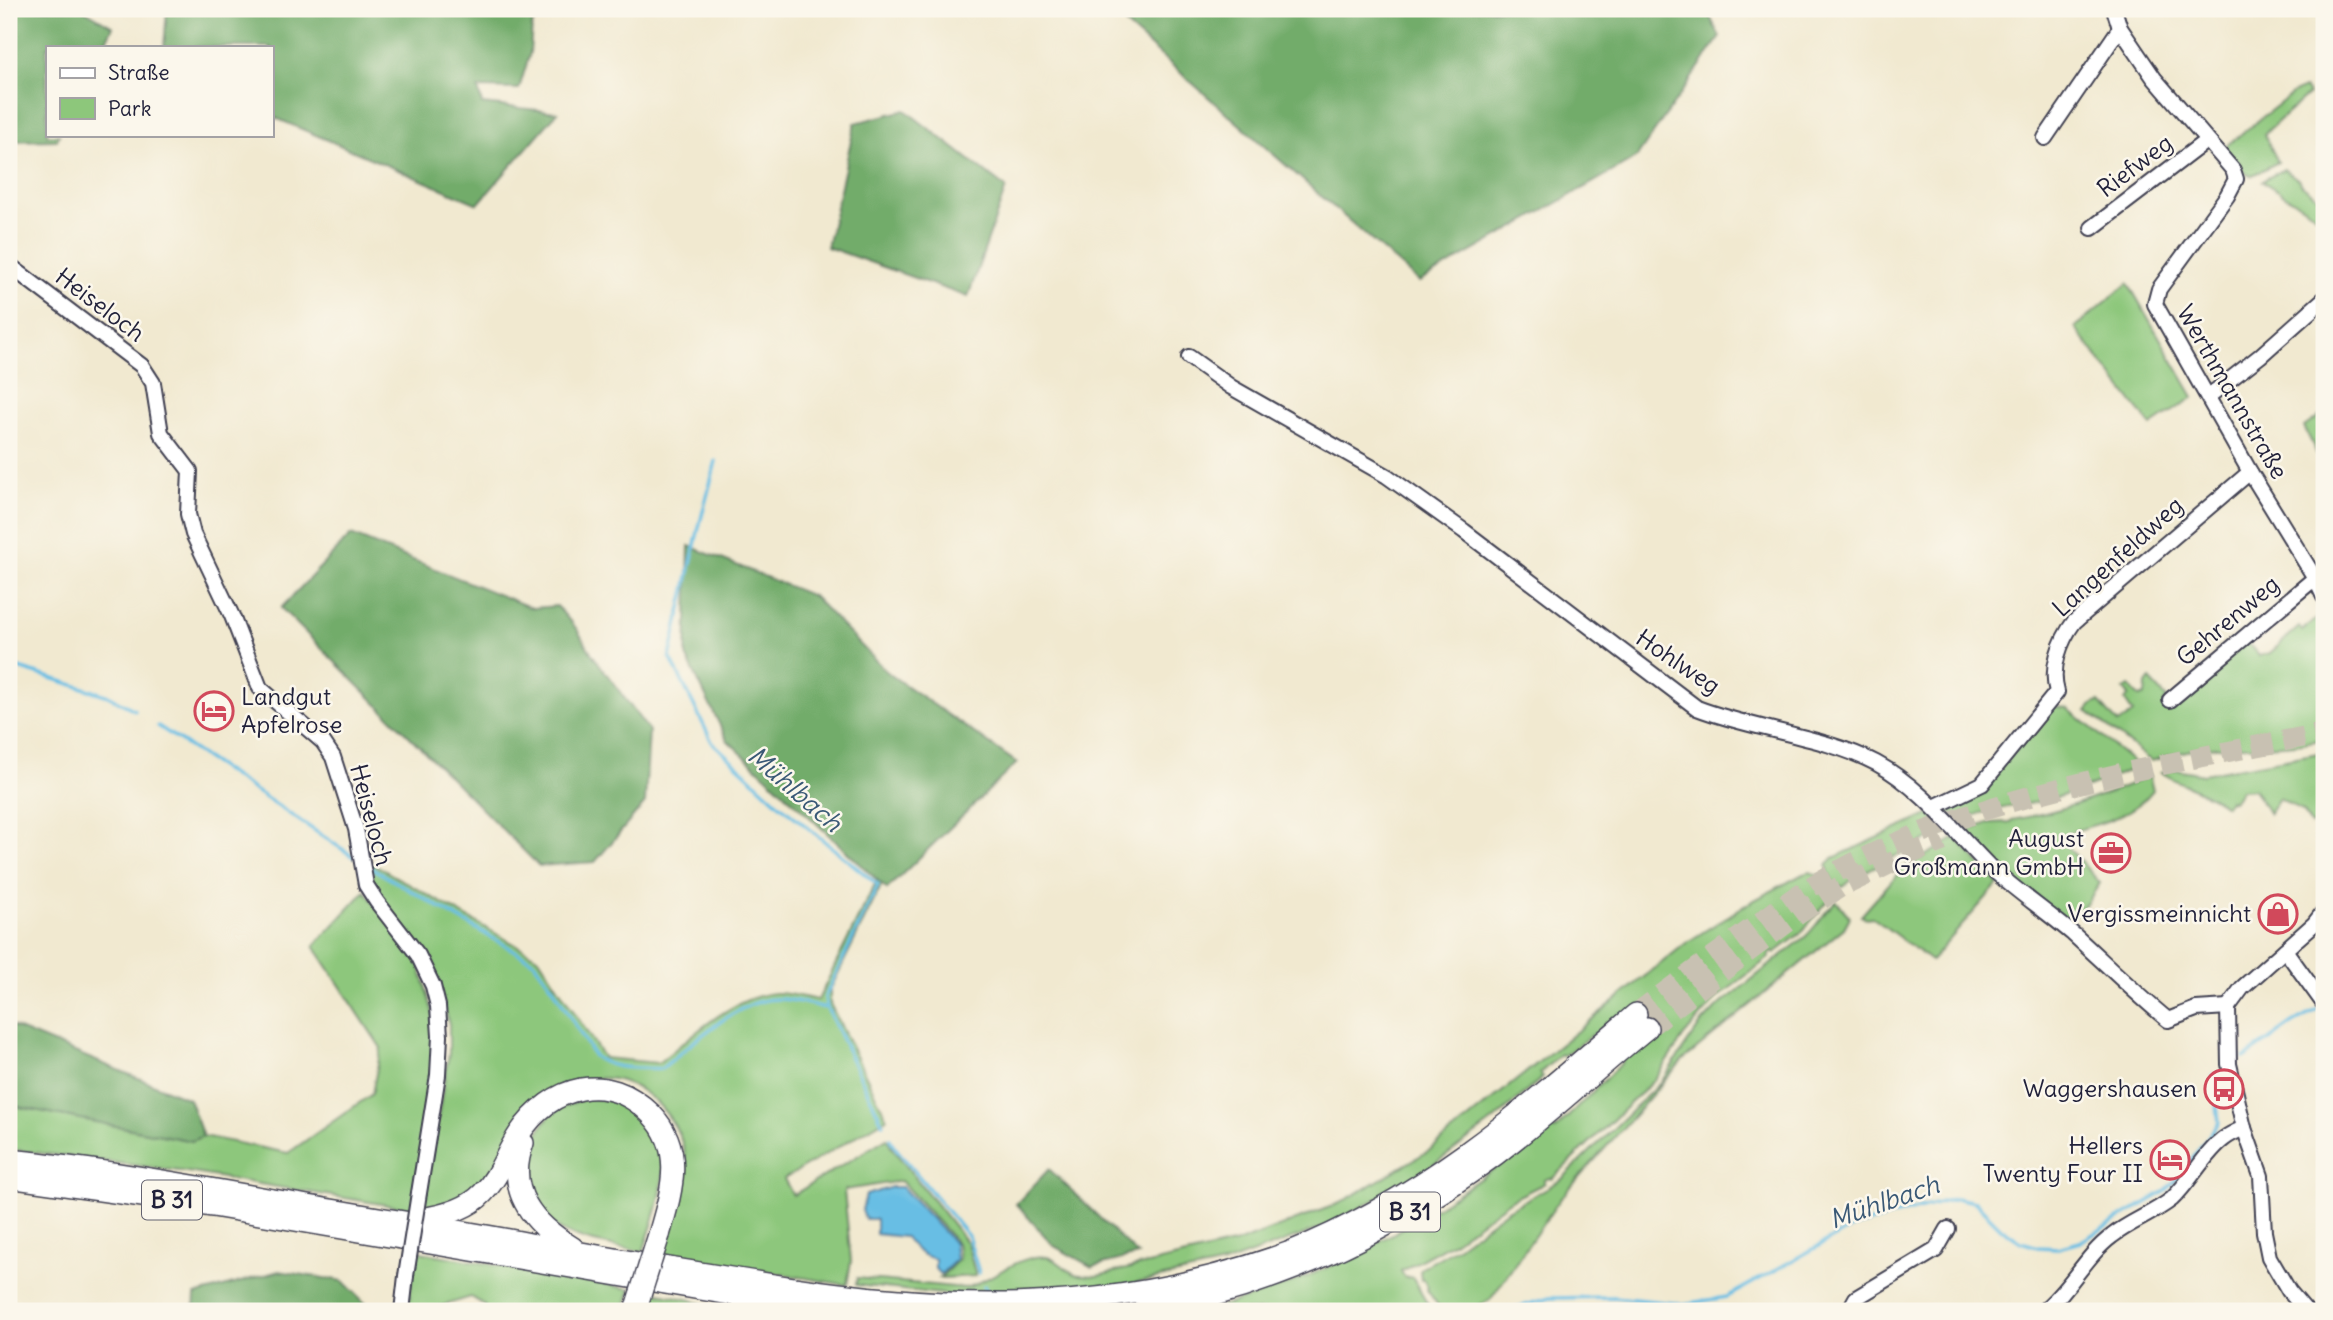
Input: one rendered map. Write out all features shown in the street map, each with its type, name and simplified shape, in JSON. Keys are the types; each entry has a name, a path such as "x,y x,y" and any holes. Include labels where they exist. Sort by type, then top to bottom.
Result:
{"highway":[{"name":"B 31","path":"9,1160 204,1188 583,1254 851,1297 943,1306 1052,1306 1113,1300 1169,1289 1288,1253 1341,1230 1402,1198 1452,1165 1642,1021 1498,1152 1442,1192 1399,1218 1341,1248 1274,1276 1232,1290 1143,1311"},
{"path":"402,1222 453,1212 470,1204 497,1175 520,1133 540,1110 554,1099 575,1090 592,1086 609,1089 644,1108 658,1121 668,1139 673,1156 674,1176 635,1311"},
{"path":"540,1110 518,1158 517,1177 522,1197 531,1214 547,1231 583,1254"},
{"name":"B 31","path":"9,1177 213,1206 831,1311"},
{"path":"676,1286 718,1303 729,1311"}],"street":[{"name":"Werthmannstraße","path":"2114,9 2120,28 2154,78 2233,170 2236,179 2227,196 2159,289 2155,304 2324,597"},
{"path":"2045,138 2120,28"},
{"name":"Riefweg","path":"2092,228 2206,141"},
{"name":"Heiseloch","path":"9,265 142,366 153,383 161,433 190,471 188,514 193,534 232,616 261,688 323,742 333,757 355,829 366,885 418,955 433,986 438,1006 440,1036 438,1075 402,1311"},
{"path":"2209,396 2260,356 2324,299"},
{"name":"Hohlweg","path":"1189,358 1231,387 1387,476 1698,708 1726,719 1847,751 1879,765 1934,807 1992,868 2073,934 2168,1020 2196,1009 2228,1007"},
{"name":"Langenfeldweg","path":"1934,807 1982,784 2057,692 2054,684 2055,667 2063,637 2074,622 2250,472"},
{"name":"Gehrenweg","path":"2170,700 2315,578"},
{"path":"2306,1311 2288,1291 2269,1257 2264,1232 2261,1176 2244,1128 2228,1064 2228,1007 2242,988 2324,911"},
{"path":"2285,950 2323,1003"},
{"path":"2043,1311 2102,1244 2171,1199 2190,1181 2217,1144 2226,1136 2244,1128"},
{"path":"1852,1311 1851,1307 1856,1298 1936,1250 1948,1229"}],"green space":[{"path":"9,9 82,9 113,27 104,46 46,46 46,136 59,136 57,140 9,141"},
{"path":"167,9 543,9 532,25 530,53 519,89 478,88 482,104 558,112 478,204 273,117 273,46 164,46"},
{"path":"1133,9 1706,9 1720,37 1636,158 1419,282 1125,24"},
{"path":"2305,88 2309,94 2264,134 2278,162 2251,176 2246,174 2222,149 2293,93"},
{"path":"905,110 1006,188 968,297 827,247 855,123"},
{"path":"2284,169 2324,201 2324,220 2262,181"},
{"path":"2128,283 2194,397 2151,426 2075,328"},
{"path":"2324,413 2324,468 2304,427"},
{"path":"351,535 532,608 557,606 576,628 649,731 645,803 595,862 539,866 281,608"},
{"path":"689,546 813,596 888,673 1017,763 887,889 727,740 686,656"},
{"path":"2324,613 2324,739 2283,745 2207,748 2151,761 2087,711 2099,702 2118,724 2133,713 2125,701 2129,696 2124,690 2129,686 2140,697 2145,695 2146,685 2150,680 2167,698 2164,702 2166,705 2245,639 2259,656 2270,653 2299,627 2302,631"},
{"path":"2053,706 2067,708 2138,766 2073,792 1979,814 1956,824 1950,814 1952,803 1985,786"},
{"path":"2324,752 2324,802 2317,807 2323,818 2311,825 2304,812 2279,798 2269,814 2254,789 2241,790 2233,801 2229,800 2225,806 2161,772 2176,769 2203,774"},
{"path":"2149,776 2153,790 2134,808 2110,820 2058,836 2100,883 2086,904 2069,920 2013,882 1965,832 1988,823 2011,822 2065,808"},
{"path":"1930,814 1947,829 1842,887 1836,886 1827,866 1833,858"},
{"path":"1956,838 1998,884 1931,961 1872,917 1861,916 1902,869"},
{"path":"368,861 539,958 604,1058 658,1063 713,1020 743,1002 775,993 818,1000 877,880 882,884 830,990 830,1004 887,1118 784,1179 793,1195 887,1138 967,1243 976,1276 940,1278 959,1259 957,1243 901,1181 844,1190 851,1261 847,1285 662,1254 685,1180 685,1154 681,1139 665,1112 654,1100 628,1083 613,1079 575,1081 465,1200 422,1210 449,1053 449,1024 436,974 375,890"},
{"path":"1811,872 1820,877 1832,896 1800,934 1775,953 1773,951 1769,954 1770,957 1716,999 1684,1036 1654,1080 1552,1179 1544,1180 1545,1183 1511,1200 1452,1243 1401,1271 1405,1278 1412,1277 1428,1305 1425,1311 1202,1311 1250,1298 1342,1261 1429,1212 1511,1157 1550,1127 1555,1130 1622,1062 1615,1019 1563,1056 1561,1054 1540,1073 1543,1077 1493,1121 1394,1190 1324,1227 1224,1264 1099,1291 980,1298 856,1285 857,1278 965,1288 1016,1263 1037,1257 1051,1258 1075,1274 1097,1276 1237,1243 1340,1203 1430,1150 1686,943 1745,905"},
{"path":"365,891 419,963 440,1039 412,1209 187,1172 9,1149 9,1105 192,1141 203,1136 288,1153 372,1094 381,1048 314,946"},
{"path":"1836,901 1850,917 1844,928 1681,1062 1561,1198 1490,1300 1469,1311 1442,1311 1427,1290 1423,1279 1421,1280 1422,1268 1456,1248 1506,1211 1561,1180 1661,1082 1700,1025 1716,1008 1805,937"},
{"path":"9,1025 189,1099 203,1136 192,1141 9,1105"},
{"path":"587,1098 619,1102 641,1114 654,1130 662,1148 662,1189 643,1252 592,1242 568,1233 546,1220 535,1209 529,1196 527,1166 530,1152 543,1124 555,1111"},
{"path":"1049,1169 1138,1255 1092,1267 1054,1246 1016,1204"},
{"path":"415,1251 631,1289 624,1311 486,1311 484,1305 471,1297 425,1311 408,1311"},
{"path":"279,1271 343,1281 373,1311 194,1311 195,1295"},
{"path":"650,1291 691,1300 722,1311 644,1311"}],"water":[{"path":"892,1187 902,1187 954,1243 956,1260 941,1274 935,1269 935,1259 918,1251 905,1237 876,1234 876,1219 865,1219 862,1210 866,1195"}],"waterway":[{"name":"Mühlbach","path":"716,461 670,657 712,742 779,804 878,885 825,997 827,1008 883,1124"},
{"path":"9,665 106,695 135,710"},
{"path":"158,726 354,857"},
{"path":"370,867 534,962 594,1056 609,1064 661,1069 732,1014 763,1001 784,999 827,1008"},
{"name":"Mühlbach","path":"2244,1058 2293,1023 2321,1008"},
{"name":"Mühlbach","path":"1506,1311 1549,1298 1613,1297 1684,1304 1727,1297 1851,1228 1956,1198 1975,1202 2002,1229 2021,1242 2038,1247 2058,1248 2080,1242 2164,1192 2177,1179 2219,1122 2213,1075 2216,1074"},
{"name":"Mühlbach","path":"890,1139 968,1236 979,1273"},
{"name":"Mühlbach","path":"984,1286 988,1294"}],"tunnel":[{"path":"1636,1014 1798,895 1889,846 1948,822 2072,785 2324,733"},
{"path":"1647,1028 1797,915 1839,888 1943,841"}],"place":[{"name":"Landgut Apfelrose","path":"214,711"},
{"name":"August Großmann GmbH","path":"2111,853"},
{"name":"Vergissmeinnicht","path":"2278,914"},
{"name":"Waggershausen","path":"2224,1089"},
{"name":"Hellers Twenty Four II","path":"2170,1160"}]}
